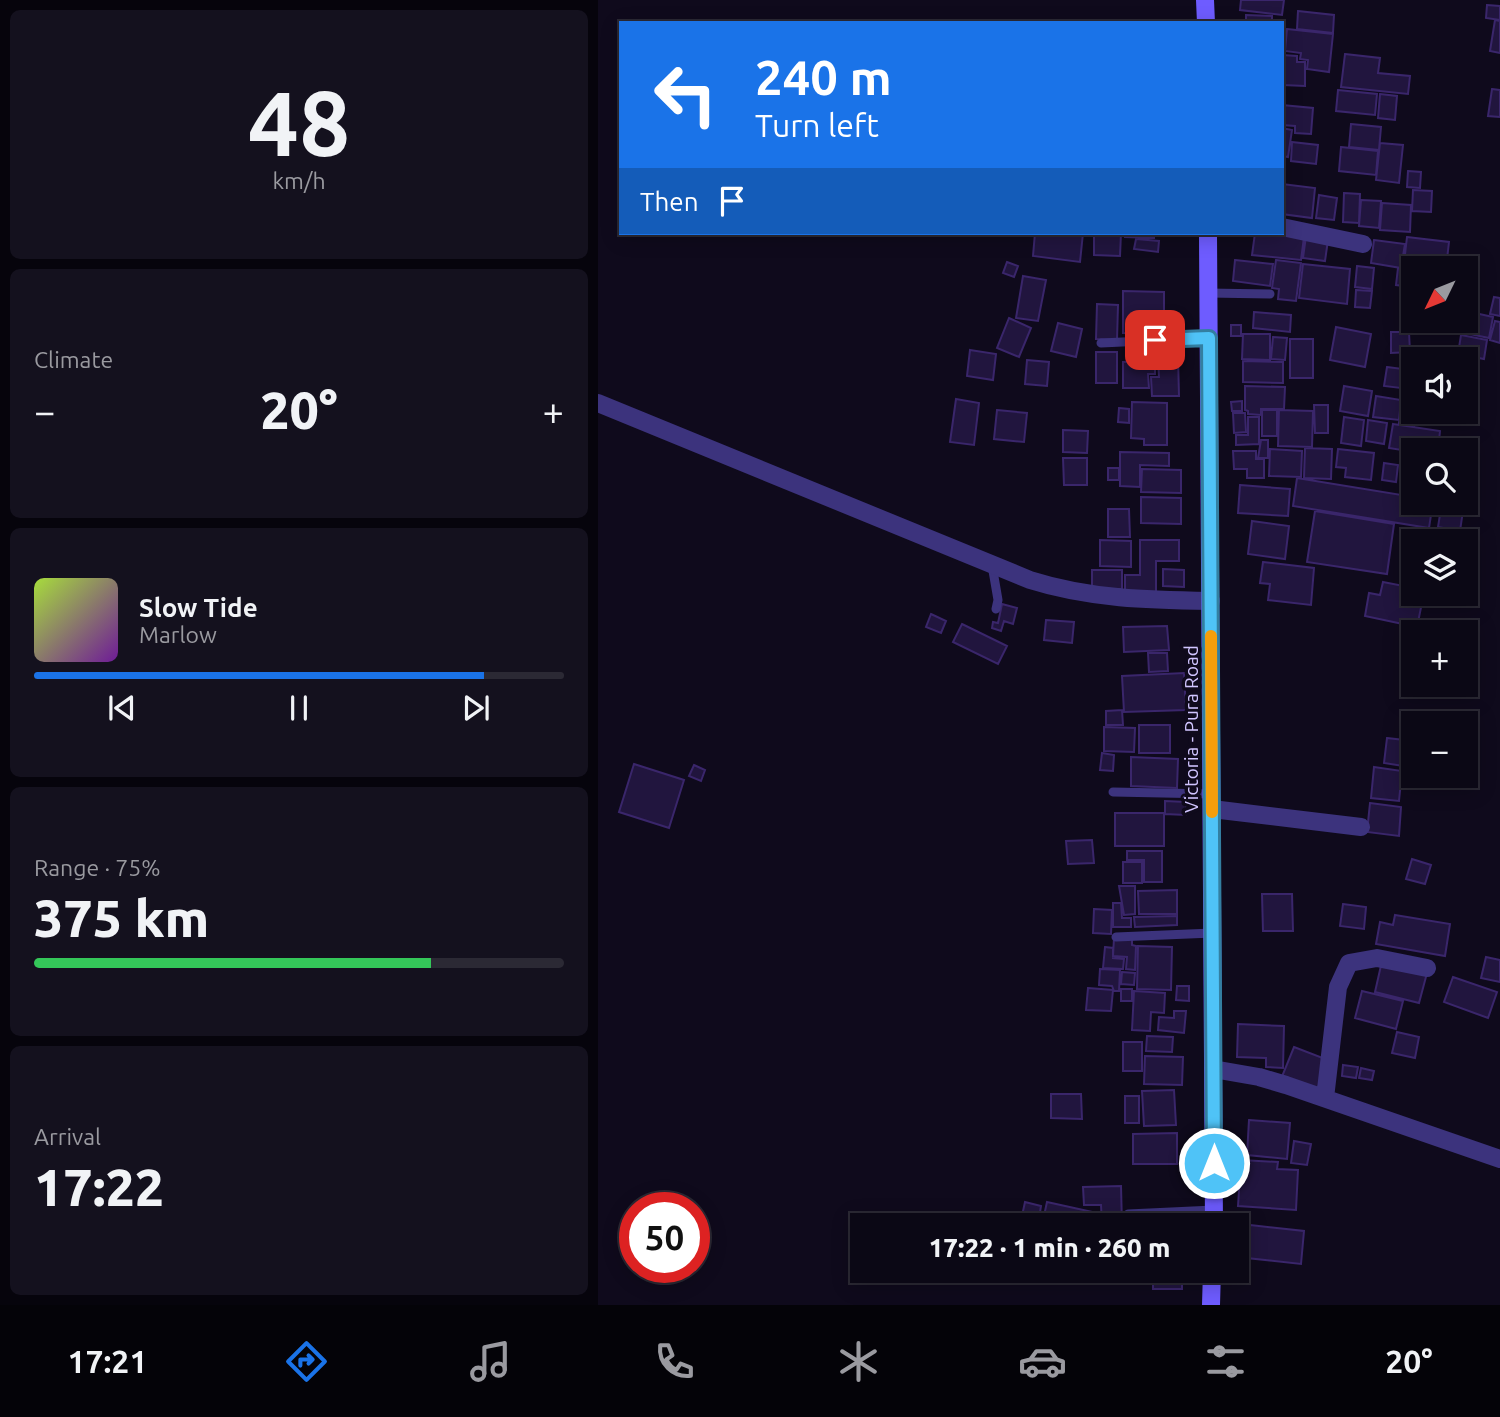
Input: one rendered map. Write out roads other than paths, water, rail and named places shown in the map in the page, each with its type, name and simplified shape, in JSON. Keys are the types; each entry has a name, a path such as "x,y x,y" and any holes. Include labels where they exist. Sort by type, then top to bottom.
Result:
{"main road":[{"path":"1205,0 1206,21"},
{"name":"Victoria - Pura Road","path":"1208,235 1214,1213"},
{"path":"1210,1305 1211,1283"}],"street":[{"path":"1284,227 1363,244"},
{"path":"598,403 1030,580 1086,595 1211,601"},
{"path":"1212,802 1361,827"},
{"path":"1325,1098 1338,987 1349,963 1377,958 1427,968"},
{"path":"1213,1069 1260,1077 1499,1159"}],"lane":[{"path":"1208,293 1270,294"},
{"path":"1101,343 1209,338"},
{"path":"992,565 998,600 996,609"},
{"path":"1113,792 1212,802"},
{"path":"1116,937 1213,933"}]}
